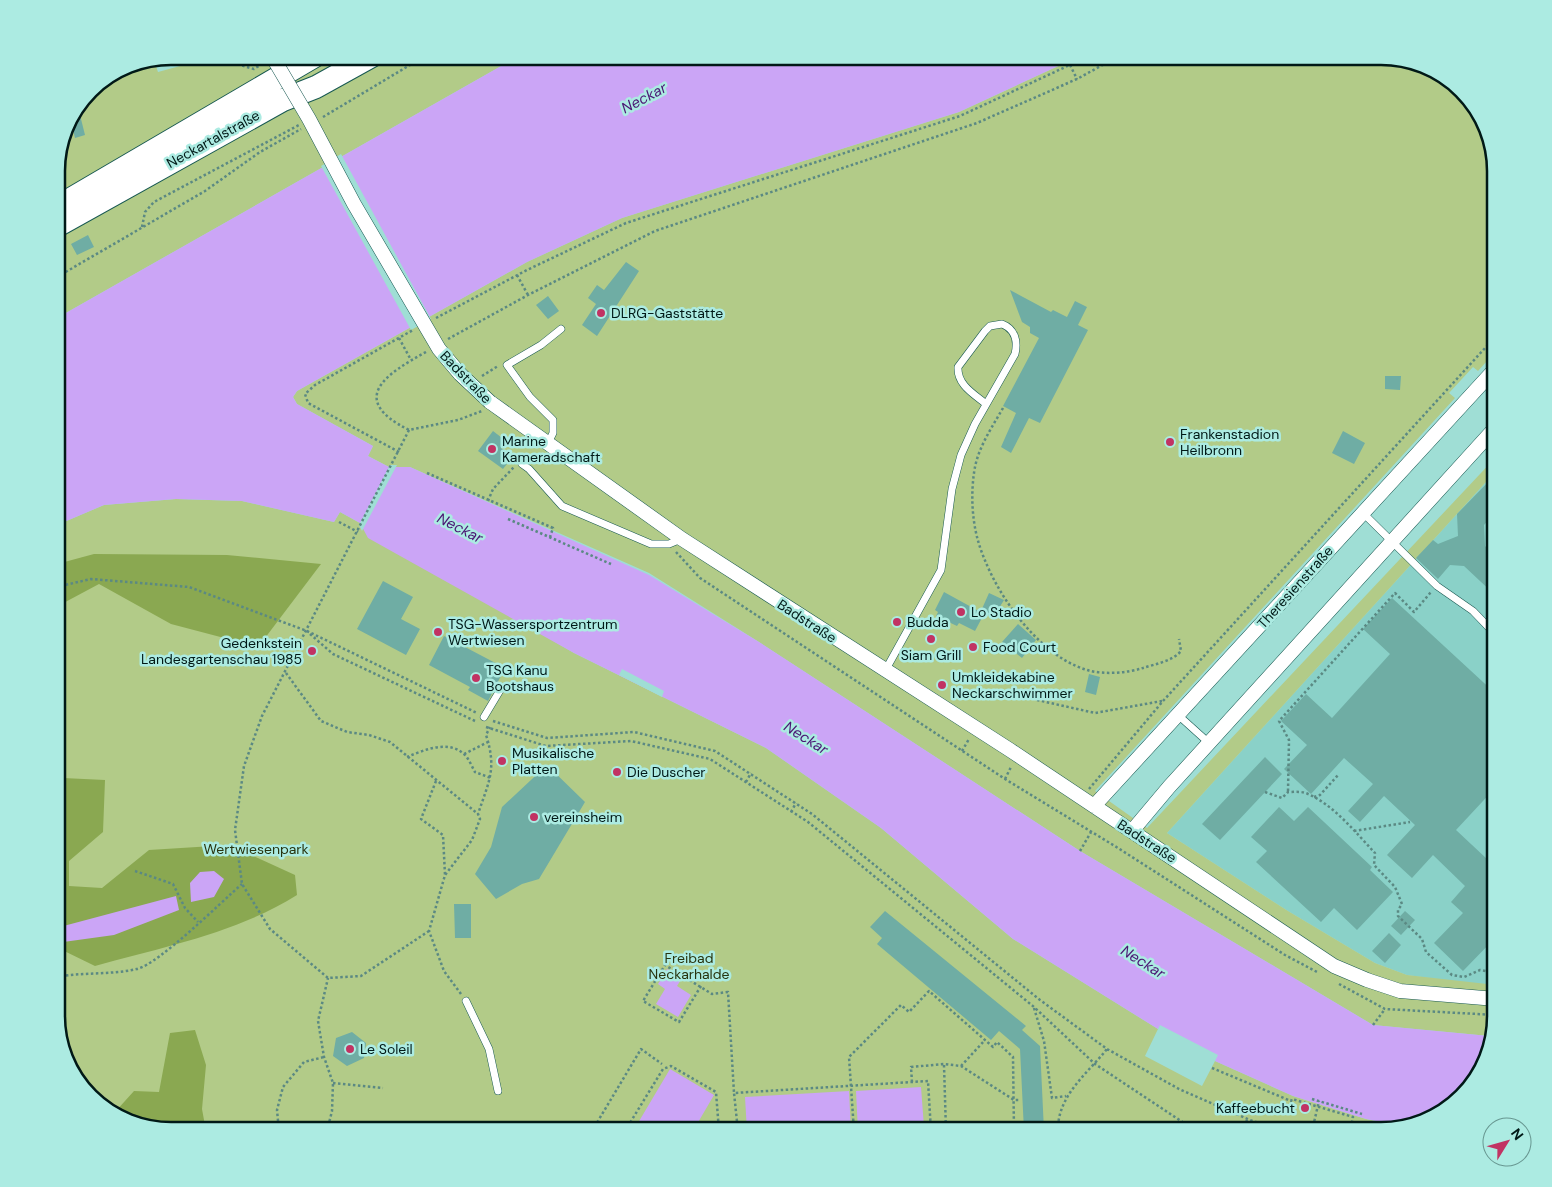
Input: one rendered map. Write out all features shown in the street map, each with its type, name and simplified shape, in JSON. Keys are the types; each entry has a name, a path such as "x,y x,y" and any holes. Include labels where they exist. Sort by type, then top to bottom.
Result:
{"main road":[{"name":"Neckartalstraße","path":"65,221 283,100 316,87 356,65"},
{"name":"Neckartalstraße","path":"65,201 270,66"}],"street":[{"name":"Badstraße","path":"270,66 309,119 354,204 439,350 460,374 490,402 548,443 676,542 1010,750 1334,966 1400,991 1487,998"},
{"name":"Theresienstraße","path":"1094,806 1487,378"},
{"path":"1132,831 1209,743 1487,437"}],"lane":[{"path":"885,672 941,570 947,514 956,470 971,433 986,404 1003,378 1017,345 1012,330 1002,324 990,326 985,330 958,367 958,374 965,387 986,404"},
{"path":"548,443 553,433 553,420 530,397 507,364 541,345 562,329"},
{"path":"522,464 530,469 562,506 651,544 676,542"},
{"path":"1363,512 1437,586 1473,611 1487,626"},
{"path":"484,717 502,687"},
{"path":"1178,715 1209,743"},
{"path":"466,1001 489,1049 498,1090"}],"path":[{"path":"240,65 254,69 270,66"},
{"path":"315,121 410,65"},
{"path":"432,320 517,275 626,223 760,178 960,116 1070,65 1077,79"},
{"path":"448,340 528,295 655,231 977,123 1077,79 1102,65"},
{"path":"142,227 145,212 154,202 298,125"},
{"path":"65,272 205,191 260,152 307,126"},
{"path":"517,275 528,295"},
{"path":"400,450 308,403 305,394 315,385 416,329"},
{"path":"399,338 411,360"},
{"path":"1081,798 1163,701 1487,346"},
{"path":"433,348 399,366 381,382 376,396 380,409 409,430 458,420 480,412 488,417"},
{"path":"1003,408 977,457 974,473 973,513 977,538 985,558 996,582 1022,622 1059,655 1088,670 1109,672 1133,671 1158,664 1181,651 1179,639"},
{"path":"409,430 262,716 244,766 235,830 242,884 270,929 328,978 361,976 429,931"},
{"path":"488,501 493,489 501,479 512,468 522,464"},
{"path":"427,473 553,528 550,537"},
{"path":"508,518 611,564"},
{"path":"339,522 358,532"},
{"path":"676,542 700,578 882,700 1118,848"},
{"path":"65,585 91,578 189,587 307,631 484,717"},
{"path":"1265,792 1282,798 1288,792 1289,740 1279,721 1395,593 1414,612 1437,586"},
{"path":"307,631 333,654 490,728 546,746 631,741 710,759 791,812 887,886 1034,1007 1095,1064 1182,1122"},
{"path":"286,672 321,721 347,732 369,735 390,742 478,814 480,819 472,840 445,875"},
{"path":"1037,700 1094,713 1163,701"},
{"path":"478,814 491,778 492,753 486,735 493,721 547,738 634,732 715,750 796,803 1040,1000 1107,1049 1179,1088 1256,1122"},
{"path":"464,754 488,742"},
{"path":"408,757 432,748 444,746 464,754 475,772 491,778"},
{"path":"746,782 751,773"},
{"path":"1314,798 1320,795 1339,774"},
{"path":"436,781 422,819 444,835 445,875 429,931 444,971 466,1001"},
{"path":"1288,792 1306,792 1354,831 1375,853 1374,865 1395,887 1402,904 1398,910 1398,916 1422,940 1426,952 1452,975 1464,976 1480,970 1487,971"},
{"path":"791,812 796,803"},
{"path":"1354,831 1410,822"},
{"path":"1080,851 1091,832"},
{"path":"135,871 173,884 185,908 198,922"},
{"path":"887,886 892,879"},
{"path":"65,976 116,973 139,968 157,958 242,884"},
{"path":"954,941 960,934"},
{"path":"701,986 679,1022 643,1001 665,965 701,986 712,994 728,992 737,1122"},
{"path":"328,978 318,1021 324,1057 333,1083 332,1111 329,1122"},
{"path":"853,1122 849,1057 901,1005 909,1012 928,991 993,1047 997,1042 1013,1057 1014,1122"},
{"path":"1034,1007 1040,1000"},
{"path":"1034,1007 1044,1041 1052,1098 1066,1096"},
{"path":"1373,1025 1385,1009"},
{"path":"961,1066 985,1040"},
{"path":"597,1122 641,1049 662,1064"},
{"path":"1058,1122 1066,1096 1107,1049"},
{"path":"279,1122 277,1110 283,1087 304,1062 324,1057"},
{"path":"944,1064 946,1122"},
{"path":"912,1082 911,1068 944,1064 961,1066 1014,1100 1019,1100"},
{"path":"631,1122 663,1069 671,1066 716,1092 718,1122"},
{"path":"1212,1068 1291,1101 1292,1099 1353,1117 1352,1122"},
{"path":"734,1093 928,1081 930,1122"},
{"path":"333,1083 383,1088"},
{"path":"1312,1099 1362,1114"},
{"path":"1314,1122 1319,1101"},
{"path":"1246,1122 1250,1120"}],"shaded area":[{"path":"1487,481 1487,985 1407,975 1375,963 1288,911 1167,833"}],"green space":[{"path":"184,65 503,65 65,313 65,164 73,130 91,101 106,87 130,73 143,69 156,66 158,72"},
{"path":"1061,65 1381,65 1402,67 1428,76 1440,83 1465,106 1476,124 1483,143 1487,171 1487,361 1478,371 1473,367 1449,393 1455,398 1095,791 1147,828 1487,467 1487,481 1167,833 1288,911 1375,963 1407,975 1487,984 1485,1036 1373,1025 1080,851 759,642 649,573 410,467 389,467 368,456 373,446 297,404 293,397 297,391 527,262 622,218 959,112"},
{"path":"176,499 242,501 334,522 340,512 360,523 366,531 574,653 766,748 881,828 1013,939 1158,1029 1145,1056 1202,1086 1215,1061 1293,1096 1381,1122 171,1122 143,1118 124,1111 106,1100 91,1086 83,1075 73,1057 65,1023 65,522 104,505"},
{"path":"94,554 227,555 321,564 262,642 247,644 171,624 99,584 65,602 65,562"},
{"path":"65,778 105,780 103,832 69,861 69,886 102,888 149,850 229,845 295,875 297,895 250,919 199,938 95,966 65,951"},
{"path":"195,1030 206,1065 202,1109 204,1122 157,1121 143,1118 118,1108 134,1091 159,1092 170,1033"}],"water":[{"name":"Neckar","path":"503,65 1061,65 959,112 622,218 527,262 297,391 293,397 297,404 373,446 368,456 389,467 410,467 649,575 759,642 1080,851 1373,1025 1485,1036 1476,1063 1465,1081 1451,1096 1440,1104 1409,1118 1381,1122 1293,1096 1215,1061 1218,1055 1160,1025 1158,1029 1013,939 881,828 766,748 574,653 368,538 360,523 340,512 334,522 242,501 176,499 104,505 65,522 65,313"},
{"path":"214,871 224,879 214,897 191,902 190,883 200,872"},
{"path":"176,896 179,910 114,935 65,942 65,926"},
{"path":"667,969 682,978 677,986 691,995 678,1017 656,1004 665,989 658,984"},
{"path":"670,1069 714,1095 698,1122 639,1122"},
{"path":"921,1087 924,1122 858,1122 856,1091"},
{"path":"849,1091 851,1122 746,1122 745,1097"}],"pier":[{"path":"341,154 431,319 411,330 321,166"},
{"path":"390,465 397,465 362,531 359,525"},
{"path":"622,669 664,691 662,697 619,675"}],"building":[{"path":"80,116 85,135 75,138 73,130"},
{"path":"88,235 94,247 77,255 71,244"},
{"path":"626,262 639,271 597,336 582,325 596,304 588,298 597,285 604,290"},
{"path":"1010,290 1051,312 1053,310 1067,317 1075,301 1087,307 1078,325 1088,330 1040,423 1029,418 1011,453 1001,447 1016,413 1003,406 1039,338 1030,333 1030,327 1022,322"},
{"path":"548,296 559,311 548,319 536,305"},
{"path":"1385,376 1401,376 1400,390 1385,389"},
{"name":"Marine Kameradschaft","path":"493,431 506,441 501,448 513,456 503,469 478,451"},
{"path":"1343,431 1365,443 1354,464 1332,453"},
{"path":"1487,483 1487,522 1484,525 1485,546 1487,548 1487,588 1464,566 1450,565 1438,579 1416,558 1433,540 1438,544 1458,536 1457,514"},
{"path":"383,581 413,597 401,619 420,629 406,655 357,629"},
{"name":"Lo Stadio","path":"944,592 984,614 975,631 959,623 957,626 936,616 938,612 935,610"},
{"path":"989,593 1004,600 993,618 981,611"},
{"path":"1392,598 1487,686 1487,797 1456,830 1487,859 1487,946 1463,971 1434,943 1463,913 1451,902 1465,886 1433,855 1412,878 1387,855 1415,825 1384,796 1360,822 1348,811 1373,784 1344,758 1311,794 1284,769 1307,745 1281,721 1306,694 1332,718 1390,654 1363,629"},
{"path":"1018,624 1036,640 1022,658 1002,642"},
{"name":"TSG Kanu Bootshaus","path":"444,636 505,668 488,701 468,690 470,687 429,665"},
{"path":"1089,674 1100,677 1096,695 1085,692"},
{"path":"1265,757 1282,774 1220,840 1202,824"},
{"path":"547,765 585,802 539,879 522,884 496,899 475,874 491,847 502,807"},
{"path":"1279,807 1294,821 1308,807 1372,867 1370,870 1393,892 1357,930 1334,908 1321,922 1256,862 1267,851 1251,837"},
{"path":"454,904 471,904 471,938 455,938"},
{"path":"885,911 1026,1026 1022,1030 1040,1046 1044,1122 1024,1122 1020,1049 999,1031 991,1040 877,944 882,938 870,927"},
{"path":"1405,911 1415,920 1401,935 1391,926"},
{"path":"1389,933 1401,945 1385,963 1372,951"},
{"name":"Le Soleil","path":"352,1032 366,1043 364,1058 347,1066 333,1056 336,1038"}],"place":[{"name":"DLRG-Gaststätte","path":"601,313"},
{"name":"Frankenstadion Heilbronn","path":"1170,442"},
{"name":"Marine Kameradschaft","path":"492,449"},
{"name":"Lo Stadio","path":"961,612"},
{"name":"Budda","path":"897,622"},
{"name":"TSG-Wassersportzentrum Wertwiesen","path":"438,632"},
{"name":"Siam Grill","path":"931,639"},
{"name":"Food Court","path":"973,647"},
{"name":"Gedenkstein Landesgartenschau 1985","path":"312,651"},
{"name":"TSG Kanu Bootshaus","path":"476,678"},
{"name":"Umkleidekabine Neckarschwimmer","path":"942,685"},
{"name":"Musikalische Platten","path":"502,761"},
{"name":"Die Duscher","path":"617,772"},
{"name":"vereinsheim","path":"534,817"},
{"name":"Le Soleil","path":"350,1049"},
{"name":"Kaffeebucht","path":"1305,1108"}],"park label":[{"name":"Wertwiesenpark","path":"256,849"},
{"name":"Freibad Neckarhalde","path":"689,966"}]}
